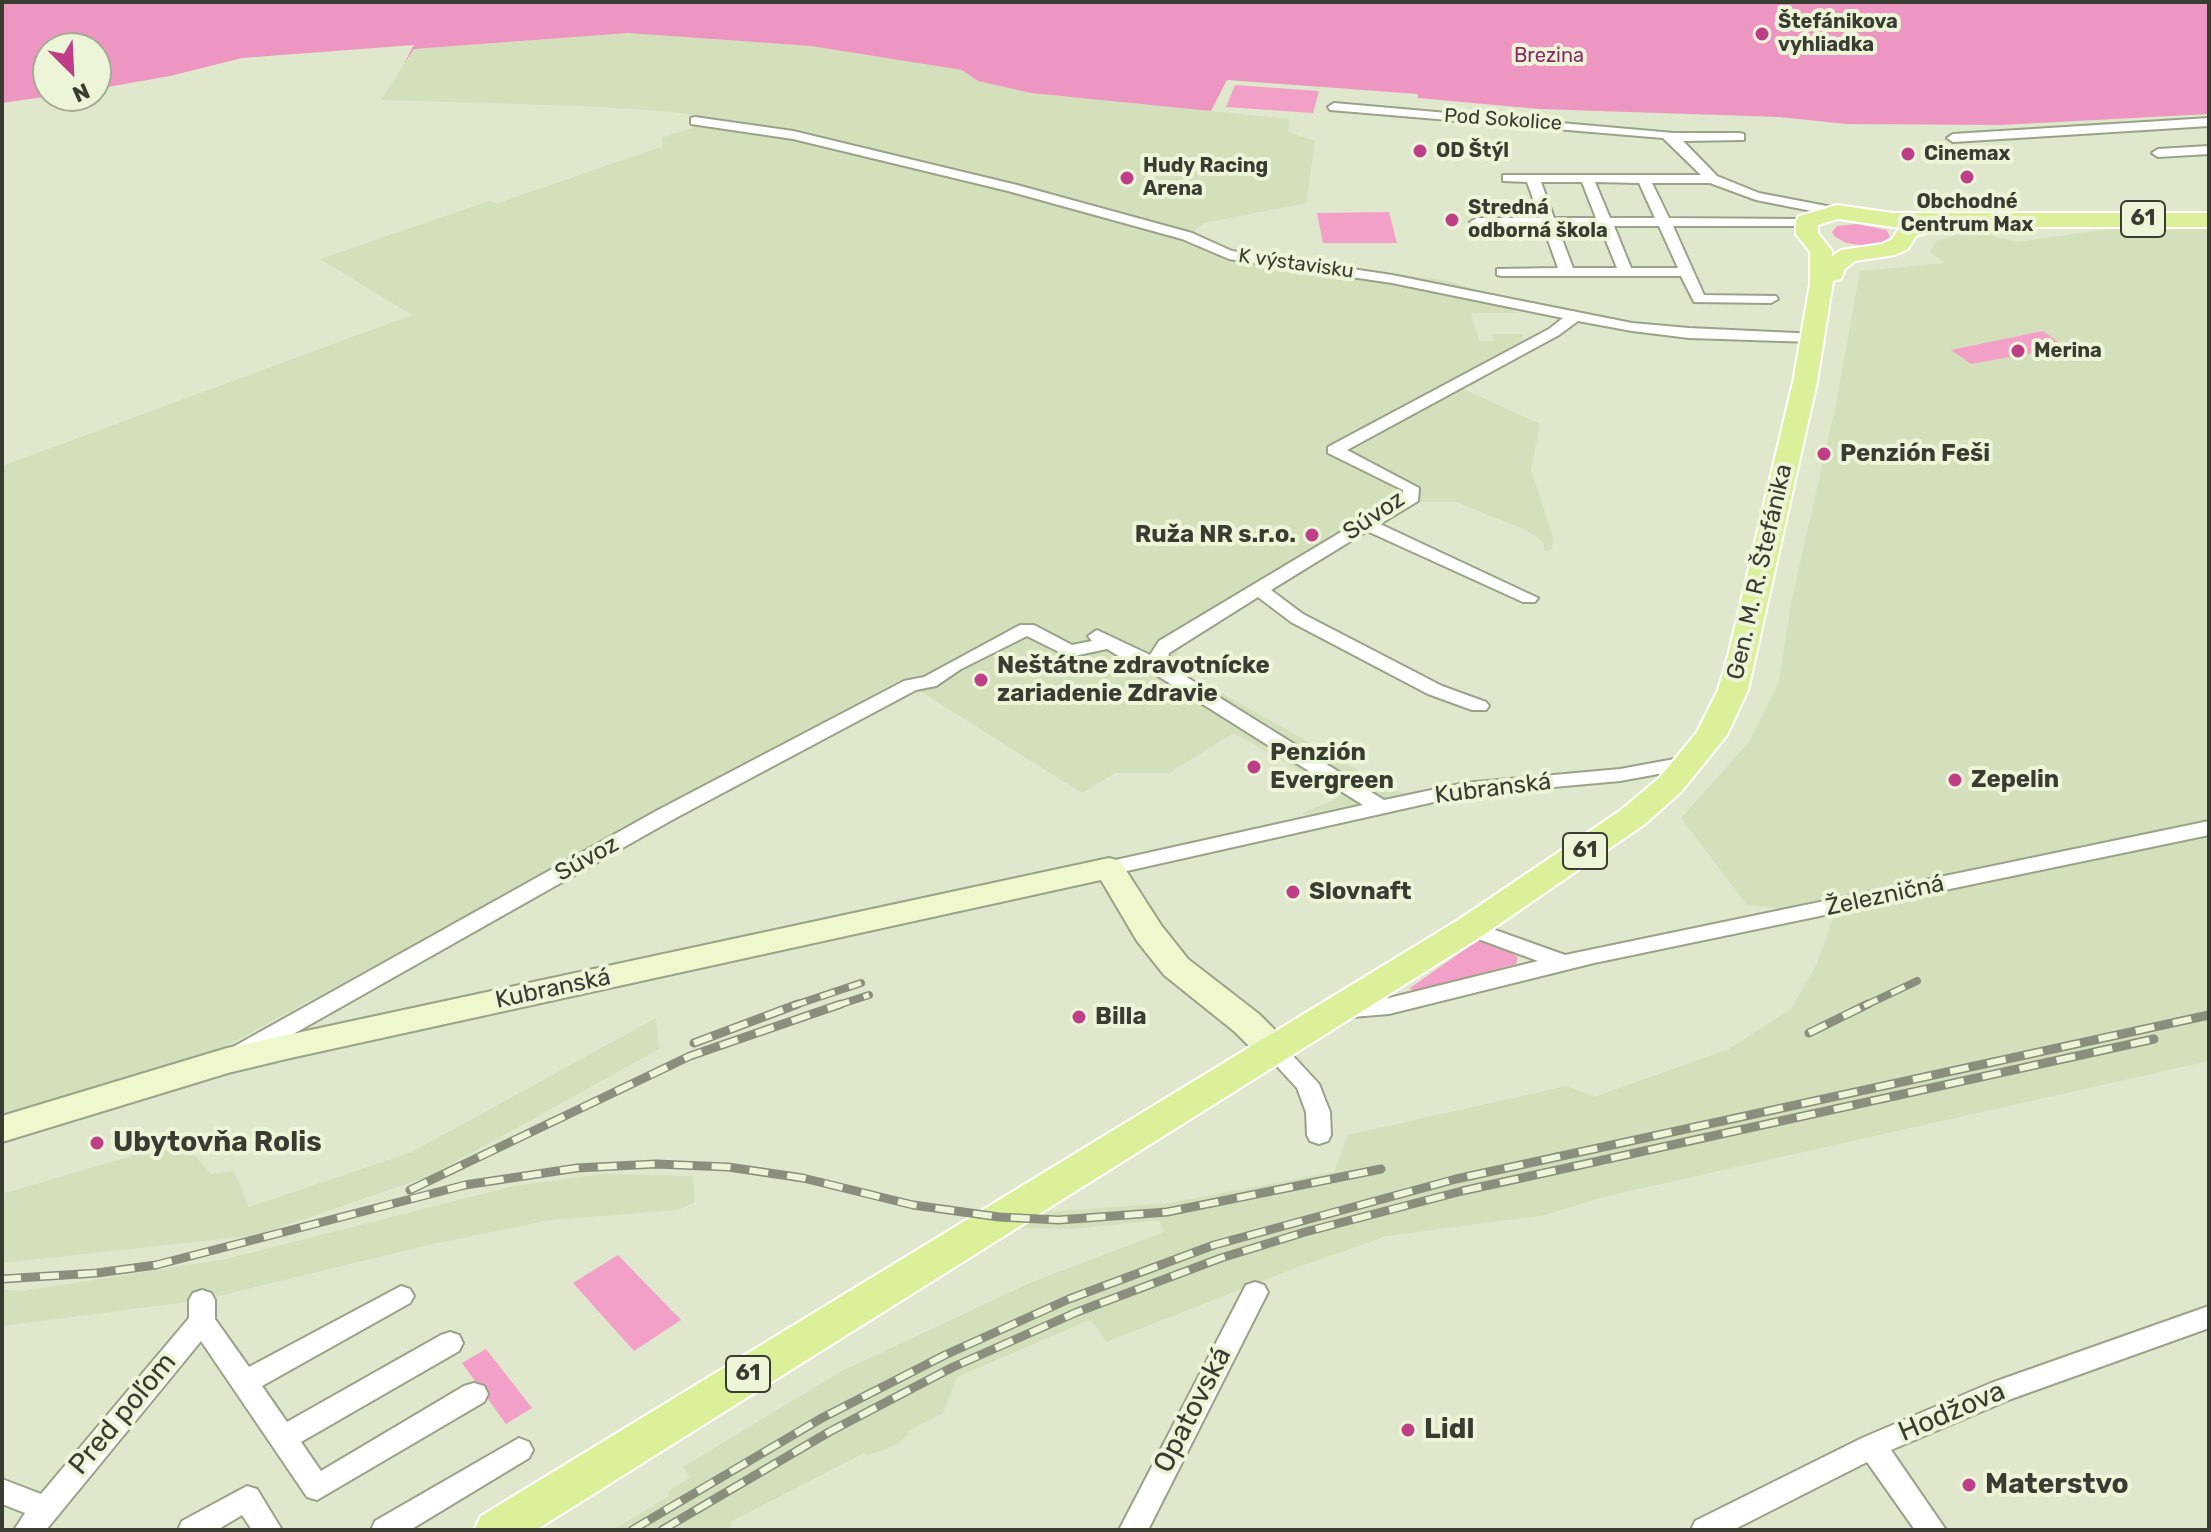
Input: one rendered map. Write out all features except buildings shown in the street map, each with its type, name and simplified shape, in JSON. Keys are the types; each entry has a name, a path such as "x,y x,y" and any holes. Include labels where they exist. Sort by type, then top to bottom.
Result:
{"main road":[{"name":"61","path":"1814,221 1844,218 1890,232 1911,251 1919,237 1948,222"},
{"name":"61","path":"1825,275 1855,259 1890,232 1948,222 2209,220"},
{"name":"61","path":"1814,221 1843,247 1867,252 1890,232"},
{"name":"61","path":"1812,337 1831,253 1814,221"},
{"path":"1825,275 1840,260 1867,252"},
{"name":"Gen. M. R. Štefánika","path":"1470,928 1633,817 1691,762 1724,710 1744,652 1812,337"},
{"name":"61","path":"497,1530 1470,928"}],"street":[{"name":"Pod Sokolice","path":"1334,107 1653,132 1672,137 1739,137"},
{"name":"K výstavisku","path":"695,121 793,135 1025,191 1187,236 1229,255 1392,279 1671,332 1812,337"},
{"path":"1953,138 2209,122"},
{"path":"1672,137 1712,179"},
{"path":"2158,153 2209,150"},
{"path":"1508,178 1712,179 1779,202 1814,221"},
{"path":"1533,179 1567,272"},
{"path":"1587,179 1626,272"},
{"path":"1644,179 1699,299 1771,299"},
{"path":"1779,202 1814,221"},
{"path":"1477,222 1814,221"},
{"path":"1502,272 1686,272"},
{"name":"Súvoz","path":"1158,663 1166,645 1412,497 1411,488 1334,450 1554,332 1575,316"},
{"path":"1366,524 1529,598"},
{"path":"1258,589 1297,618 1435,690 1479,706"},
{"name":"Súvoz","path":"227,1061 665,815 911,685 929,682 1027,629 1069,651 1102,639 1134,657 1158,663 1165,672 1380,807"},
{"name":"Kubranská","path":"2,1129 227,1061 1380,807 1492,785 1607,776 1691,762"},
{"name":"Železničná","path":"1340,1010 1389,1006 1562,962 2209,828"},
{"path":"1109,868 1149,933 1176,967 1247,1023 1307,1084 1318,1112 1319,1135"},
{"path":"1470,928 1562,962"},
{"name":"Opatovská","path":"1133,1530 1255,1292"},
{"path":"246,1382 401,1296"},
{"name":"Pred poľom","path":"2,1491 37,1519 202,1310 317,1488 474,1394"},
{"name":"Hodžova","path":"1705,1530 1872,1446 2001,1391 2209,1317"},
{"path":"284,1438 450,1343"},
{"path":"1872,1446 1932,1530"},
{"path":"385,1530 519,1450"},
{"path":"192,1530 247,1498 268,1530"}],"shaded area":[{"path":"628,33 811,46 962,70 978,81 1031,93 1289,119 1288,132 1315,141 1306,203 1204,223 1194,231 1231,251 1448,281 1505,298 1516,313 1471,313 1479,341 1494,341 1492,334 1523,334 1521,343 1483,362 1496,363 1490,371 1463,389 1540,424 1531,470 1553,537 1552,549 1545,551 1543,542 1526,530 1456,502 1417,502 1179,648 1175,658 1178,669 1187,678 1200,686 1211,687 1393,790 1404,793 1304,815 1302,813 1334,800 1335,791 1234,733 1169,773 1115,773 1082,793 901,679 208,1056 2,1118 2,466 412,315 320,259 489,201 496,204 663,146 661,138 692,128 698,116 674,112 381,100 414,49"},
{"path":"1235,85 1319,91 1313,113 1226,107"},
{"path":"1389,212 1397,243 1323,243 1317,213"},
{"path":"1857,224 1887,230 1890,238 1882,244 1865,246 1846,243 1832,232 1837,226"},
{"path":"2153,225 2209,226 2209,1061 1603,1197 1545,1215 1387,1236 1298,1267 1106,1342 1092,1321 1087,1321 957,1377 943,1413 908,1431 909,1434 897,1444 881,1451 864,1453 730,1522 731,1526 723,1530 613,1530 669,1496 667,1492 690,1478 683,1467 842,1371 1032,1282 1164,1232 1159,1220 1074,1229 1021,1228 1048,1212 1169,1203 1334,1172 1348,1135 1567,1086 1594,1097 1729,1049 1791,1009 1817,964 1834,915 1747,905 1681,818 1749,742 1779,682 1791,603 1836,404 1860,271 1945,263 1930,252 1936,241 1960,234 1983,234 2018,242 2115,228 2158,228"},
{"path":"2043,331 2065,347 1971,364 1951,350"},
{"path":"1477,941 1502,948 1518,957 1516,964 1413,991 1410,988"},
{"path":"656,1018 659,1049 430,1176 257,1235 2,1263 2,1194 182,1141 211,1174 234,1171 249,1207 412,1152"},
{"path":"601,1174 693,1176 695,1202 678,1210 550,1220 428,1245 202,1300 2,1326 2,1290 23,1291 226,1259 514,1186"},
{"path":"618,1255 681,1320 634,1351 573,1283"},
{"path":"486,1349 532,1408 506,1424 462,1363"}],"green space":[{"name":"Brezina","path":"2,2 2209,2 2209,114 2001,125 1846,124 1779,117 1539,109 1418,98 1418,94 1227,80 1211,111 1031,93 978,81 962,70 811,46 628,33 414,49 403,65 414,45 242,58 112,86 112,32 32,32 32,99 2,103"}],"railway":[{"path":"1864,1006 1917,981"},
{"path":"798,1004 861,983"},
{"path":"838,1005 869,995"},
{"path":"694,1043 798,1004"},
{"path":"792,1006 798,1004"},
{"path":"1809,1033 1868,1004"},
{"path":"410,1190 690,1056 838,1005"},
{"path":"632,1530 820,1419 945,1355 1069,1299 1214,1245 1456,1179 2209,1015"},
{"path":"662,1530 829,1432 953,1367 1077,1312 1221,1258 1305,1232 1462,1191 2154,1039"},
{"path":"2,1279 97,1273 156,1265 465,1185 577,1168 656,1164 728,1167 803,1178 913,1205 999,1217 1059,1220 1167,1212 1381,1169"}],"place":[{"name":"Štefánikova vyhliadka","path":"1762,34"},
{"name":"OD Štýl","path":"1420,151"},
{"name":"Cinemax","path":"1908,154"},
{"name":"Obchodné Centrum Max","path":"1967,177"},
{"name":"Hudy Racing Arena","path":"1127,178"},
{"name":"Stredná odborná škola","path":"1452,220"},
{"name":"Merina","path":"2018,351"},
{"name":"Penzión Feši","path":"1824,454"},
{"name":"Ruža NR s.r.o.","path":"1312,535"},
{"name":"Neštátne zdravotnícke zariadenie Zdravie","path":"981,680"},
{"name":"Penzión Evergreen","path":"1254,767"},
{"name":"Zepelin","path":"1955,780"},
{"name":"Slovnaft","path":"1293,892"},
{"name":"Billa","path":"1079,1017"},
{"name":"Ubytovňa Rolis","path":"97,1143"},
{"name":"Lidl","path":"1408,1430"},
{"name":"Materstvo","path":"1969,1485"}]}
